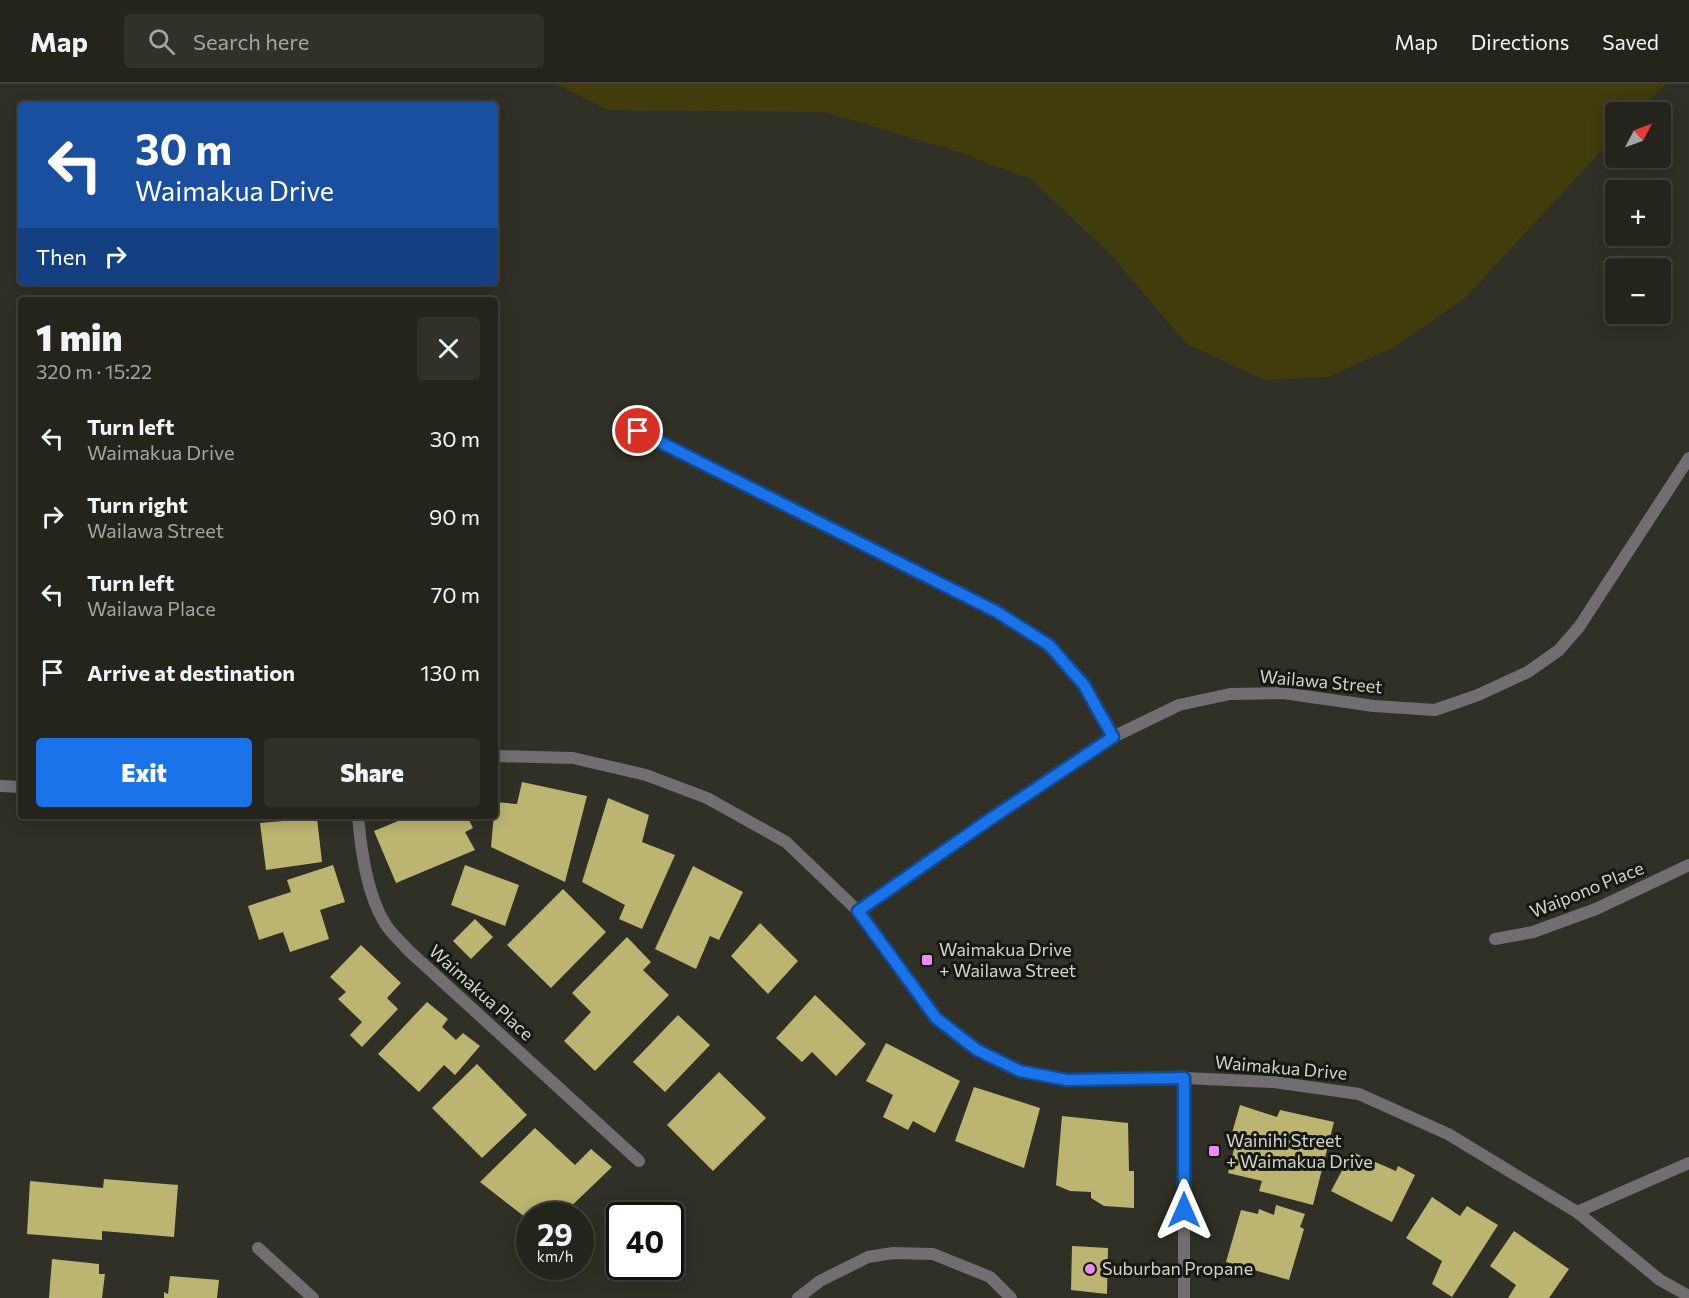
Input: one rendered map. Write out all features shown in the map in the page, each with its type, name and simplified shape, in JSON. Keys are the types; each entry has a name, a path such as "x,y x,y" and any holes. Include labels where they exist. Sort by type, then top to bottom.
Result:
{"street":[{"path":"638,431 997,612 1049,645 1084,685 1113,737"},
{"name":"Wailawa Street","path":"858,911 1113,737 1179,705 1230,694 1283,693 1374,706 1435,710 1478,695 1528,672 1558,650 1579,627 1689,458"},
{"name":"Waimakua Drive","path":"498,756 573,759 646,775 707,798 786,842 858,911 936,1018 977,1050 1020,1071 1067,1080 1184,1078 1274,1082 1359,1094 1448,1134 1577,1212 1660,1280 1689,1296"},
{"path":"0,786 18,787"},
{"name":"Waimakua Place","path":"358,819 360,840 373,894 386,924 408,950 639,1161"},
{"name":"Waipono Place","path":"1496,939 1533,932 1596,909 1689,865"},
{"path":"1184,1078 1184,1298"},
{"path":"1577,1212 1689,1163"},
{"path":"258,1248 313,1298"},
{"path":"798,1298 820,1281 868,1257 893,1253 933,1254 990,1277 1011,1298"}],"shaded area":[{"path":"556,84 1666,84 1647,102 1605,102 1605,147 1465,298 1392,348 1328,377 1265,380 1187,344 1110,254 1031,179 953,150 824,112 608,110"}],"building":[{"path":"522,782 587,796 565,882 491,847 493,819 498,819 498,802 517,804"},
{"path":"608,798 649,815 642,842 675,855 642,929 619,919 625,905 582,882"},
{"path":"317,819 322,862 266,870 260,823"},
{"path":"403,819 468,819 473,828 465,832 475,850 396,883 374,831"},
{"path":"333,865 345,902 320,910 329,939 290,952 283,932 259,940 248,906 291,892 287,880"},
{"path":"465,865 519,885 505,926 451,905"},
{"path":"693,866 743,892 719,940 710,936 696,969 655,949"},
{"path":"563,889 606,932 551,988 507,945"},
{"path":"475,919 493,937 471,959 453,941"},
{"path":"760,923 798,961 768,994 731,956"},
{"path":"627,937 651,962 643,970 669,995 595,1071 564,1041 591,1012 572,993"},
{"path":"361,945 401,983 387,998 398,1009 362,1047 350,1035 362,1022 338,999 346,992 330,977"},
{"path":"815,995 866,1044 836,1076 812,1052 802,1062 776,1038"},
{"path":"427,1002 448,1019 442,1027 456,1040 463,1033 480,1046 455,1075 444,1065 419,1092 378,1054"},
{"path":"678,1015 710,1045 665,1092 633,1062"},
{"path":"886,1043 960,1081 935,1133 913,1121 908,1130 883,1117 893,1095 866,1081"},
{"path":"477,1064 527,1115 482,1158 432,1108"},
{"path":"719,1072 766,1118 713,1171 667,1125"},
{"path":"974,1087 1040,1108 1024,1168 955,1141"},
{"path":"1240,1105 1277,1117 1280,1110 1334,1122 1313,1205 1259,1191 1262,1181 1228,1173 1236,1141 1230,1140"},
{"path":"1062,1116 1128,1123 1129,1171 1134,1171 1134,1208 1104,1206 1091,1198 1091,1192 1070,1191 1056,1185"},
{"path":"535,1128 575,1165 591,1149 612,1167 576,1202 516,1202 516,1210 480,1182"},
{"path":"1352,1152 1396,1171 1398,1166 1415,1175 1392,1222 1331,1191"},
{"path":"104,1179 178,1185 174,1237 102,1231 102,1240 27,1234 30,1181 103,1188"},
{"path":"1432,1197 1460,1216 1467,1206 1498,1225 1452,1297 1432,1284 1442,1261 1406,1238"},
{"path":"1276,1205 1305,1214 1300,1227 1304,1229 1289,1280 1226,1262 1241,1210 1258,1214 1259,1209 1274,1215"},
{"path":"1514,1231 1569,1269 1549,1298 1508,1298 1516,1285 1490,1266"},
{"name":"Suburban Propane","path":"1072,1246 1108,1248 1107,1294 1071,1290"},
{"path":"52,1259 99,1264 99,1274 105,1274 102,1298 49,1298"},
{"path":"170,1276 219,1280 217,1298 164,1298 164,1292 168,1294"}],"place":[{"name":"Waimakua Drive + Wailawa Street","path":"927,960"},
{"name":"Wainihi Street + Waimakua Drive","path":"1214,1151"},
{"name":"Suburban Propane","path":"1090,1269"}],"route":[{"path":"638,431 997,612 1049,645 1084,685 1113,737 858,911 936,1018 977,1050 1020,1071 1067,1080 1184,1078 1184,1210"}]}
